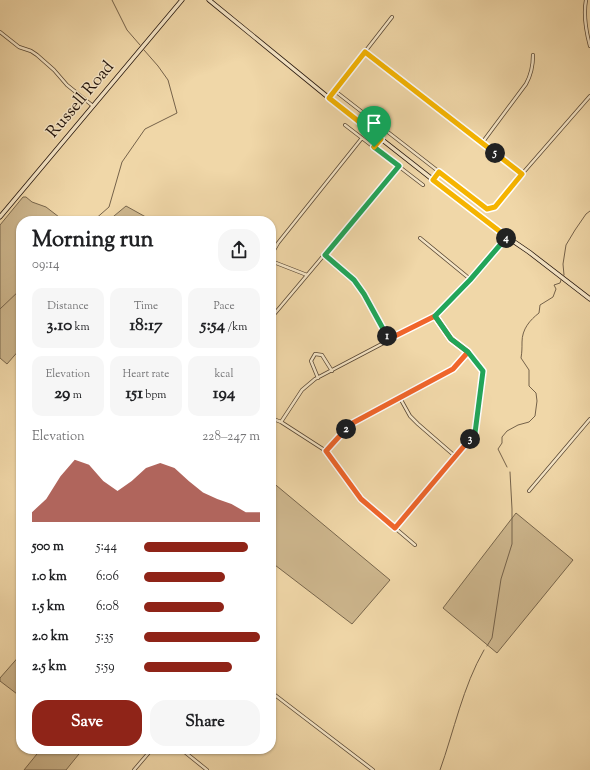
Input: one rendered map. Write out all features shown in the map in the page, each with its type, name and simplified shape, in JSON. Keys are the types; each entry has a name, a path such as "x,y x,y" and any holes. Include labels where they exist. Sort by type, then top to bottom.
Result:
{"main road":[{"name":"Russell Road","path":"0,218 182,0"},
{"path":"209,0 329,98 433,180 590,299"}],"street":[{"path":"586,0 586,28 590,46"},
{"path":"329,98 392,17"},
{"path":"0,32 19,47 31,51 37,55 54,70 67,85 93,106"},
{"path":"365,52 522,174"},
{"path":"482,143 526,84 533,63 533,55"},
{"path":"335,91 487,209 495,207 590,96"},
{"path":"345,125 423,185"},
{"path":"276,246 362,138"},
{"path":"374,147 381,139"},
{"path":"276,312 399,166"},
{"path":"433,180 439,172"},
{"path":"281,422 302,390 318,378 389,339 435,316 470,280 507,237"},
{"path":"420,238 470,280"},
{"path":"325,255 354,280 364,294 389,339"},
{"path":"276,263 307,275"},
{"path":"395,528 475,433 483,371 468,352 451,339 435,316"},
{"path":"326,451 349,425 453,369 468,352"},
{"path":"318,378 311,361 315,354 322,355 332,371"},
{"path":"400,398 410,416 456,456"},
{"path":"529,491 590,419"},
{"path":"276,420 326,451 361,499 415,545"},
{"path":"276,696 373,770"},
{"path":"134,770 148,754"},
{"path":"187,754 208,770"}],"shaded area":[{"path":"23,197 46,207 58,216 16,216 16,354 7,364 0,358 0,225"},
{"path":"126,206 144,216 114,216"},
{"path":"276,485 390,580 352,624 276,566"},
{"path":"516,513 573,560 497,653 443,608"},
{"path":"16,660 16,693 0,681 0,678"},
{"path":"37,754 79,754 66,770 24,770"}],"waterway":[{"path":"112,0 127,30 140,45"},
{"path":"99,216 109,207 122,162 145,129 177,113 168,80 144,50"},
{"path":"564,275 563,264 566,245 586,214 590,211"},
{"path":"507,467 498,449 502,443 502,437 507,431 518,425 529,422 535,416 537,401 536,393 529,386 529,370 521,358 523,333 530,322 539,313 540,305 553,297 556,289 554,285 560,283 561,280"},
{"path":"0,309 16,294"},
{"path":"487,646 492,638 501,579 512,544 510,472"},
{"path":"440,770 470,678 484,650"}],"route":[{"path":"374,147 381,139 329,98 365,52 522,174 495,207 487,209 439,172 433,180 507,237 470,280 435,316 451,339 468,352 483,371 475,433 395,528 361,499 326,451 349,425 453,369 468,352 451,339 435,316 389,339 364,294 354,280 325,255 399,166 374,147"}]}
